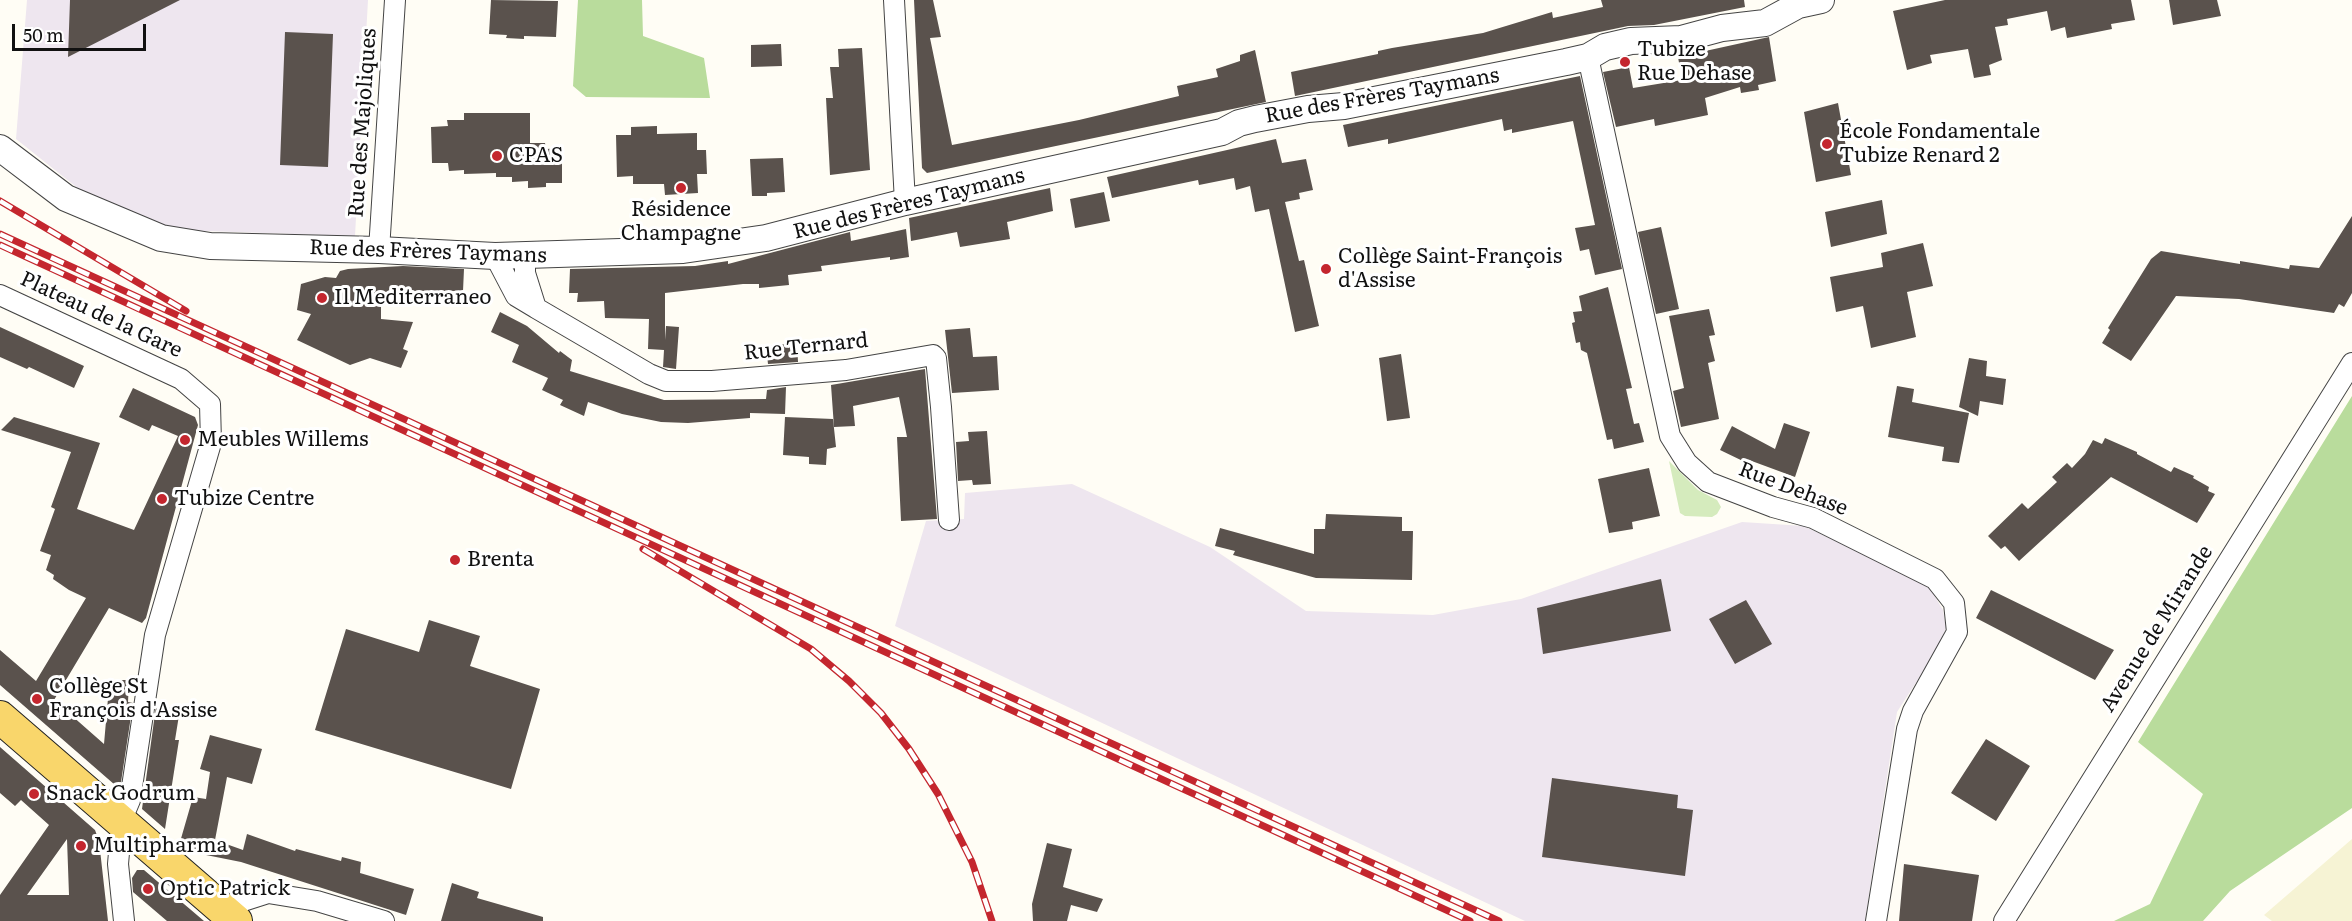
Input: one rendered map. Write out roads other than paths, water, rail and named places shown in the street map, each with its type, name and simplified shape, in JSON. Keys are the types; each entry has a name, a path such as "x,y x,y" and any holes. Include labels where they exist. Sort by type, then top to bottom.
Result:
{"main road":[{"path":"0,717 122,819 232,917"}],"street":[{"name":"Rue des Majoliques","path":"379,250 395,0"},
{"path":"894,0 905,202"},
{"name":"Rue des Frères Taymans","path":"0,148 66,198 161,238 210,246 379,250 495,256 683,250 724,246 766,238 905,202 1222,132 1239,123 1255,119 1308,109 1344,106 1588,57 1605,47 1631,41 1681,39 1722,28 1765,23 1805,2"},
{"name":"Rue Dehase","path":"1588,57 1670,436 1687,463 1708,482 1773,507 1813,518 1935,579 1954,603 1957,632 1913,711 1907,729 1876,921"},
{"name":"Rue Ternard","path":"495,256 516,297 649,374 666,381 712,381 846,370 933,355 936,358 941,407 949,520"},
{"path":"525,256 525,273 536,308"},
{"name":"Plateau de la Gare","path":"0,295 181,379 210,404 211,443 155,634 130,800 122,819 118,864 124,921"},
{"name":"Avenue de Mirande","path":"2004,921 2352,363"},
{"path":"232,917 243,901 268,893 318,902 384,921"}],"railway":[{"path":"0,201 186,311"},
{"path":"0,234 1499,921"},
{"path":"0,245 1470,921"},
{"path":"643,549 811,649 849,681 881,713 909,749 938,794 972,862 992,921"}],"place":[{"name":"Tubize Rue Dehase","path":"1625,62"},
{"name":"École Fondamentale Tubize Renard 2","path":"1827,144"},
{"name":"CPAS","path":"497,156"},
{"name":"Résidence Champagne","path":"681,188"},
{"name":"Collège Saint-François d'Assise","path":"1326,269"},
{"name":"Il Mediterraneo","path":"322,298"},
{"name":"Meubles Willems","path":"185,440"},
{"name":"Tubize Centre","path":"162,499"},
{"name":"Brenta","path":"455,560"},
{"name":"Collège St François d'Assise","path":"37,699"},
{"name":"Snack Godrum","path":"34,794"},
{"name":"Multipharma","path":"81,846"},
{"name":"Optic Patrick","path":"148,889"}]}
